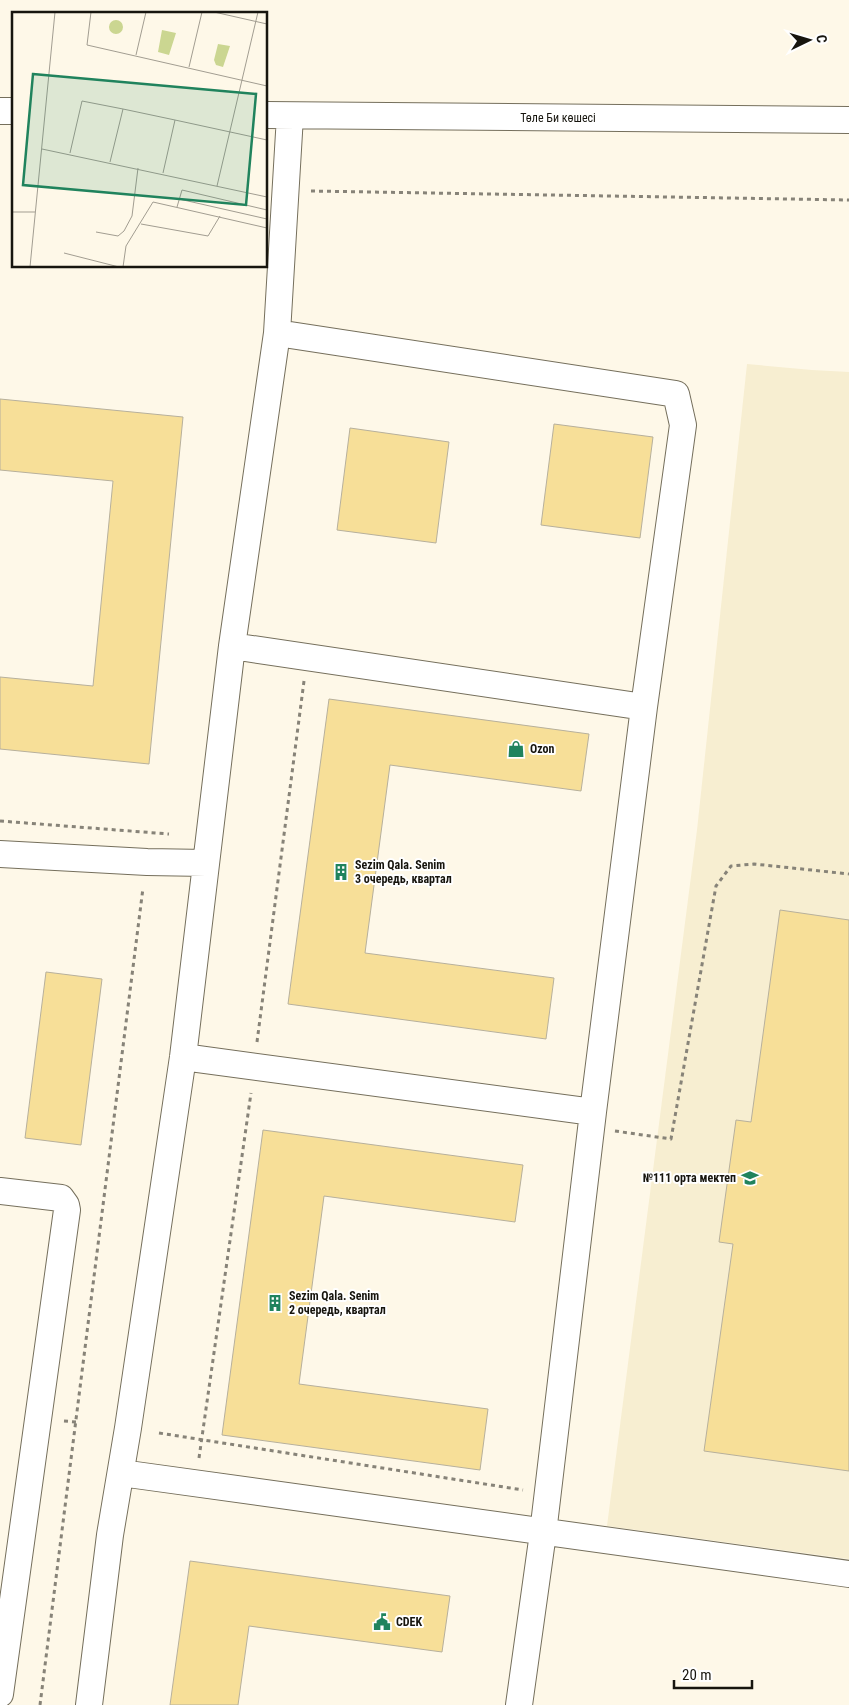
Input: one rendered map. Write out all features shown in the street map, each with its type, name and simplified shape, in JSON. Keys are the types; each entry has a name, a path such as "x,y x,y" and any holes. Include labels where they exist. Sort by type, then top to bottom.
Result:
{"street":[{"name":"Төле Би көшесі","path":"278,116 849,120"},
{"path":"89,1705 110,1535 121,1473 183,1057 232,646 277,333 286,190 278,116"},
{"path":"277,333 676,394 683,425 644,707 592,1120 544,1533 518,1705"},
{"path":"232,646 644,707"},
{"path":"0,854 147,862 206,863"},
{"path":"183,1057 592,1120"},
{"path":"0,1192 60,1198 66,1205 67,1210 0,1694"},
{"path":"121,1473 849,1574"}],"path":[{"path":"286,190 849,200"},
{"path":"0,822 170,834"},
{"path":"40,1705 150,832"},
{"path":"592,1120 671,1139 716,886 731,866 754,864 849,874"},
{"path":"159,1433 548,1494"}],"shaded area":[{"name":"№111 орта мектеп","path":"747,364 849,372 849,1559 607,1526 697,830"}],"building":[{"path":"0,399 183,417 149,764 0,749 0,677 93,686 113,481 0,470"},
{"path":"554,424 653,437 640,538 541,525"},
{"path":"350,428 449,442 436,543 337,530"},
{"name":"Sezim Qala. Senim 3 очередь, квартал","path":"329,699 589,734 581,791 390,765 365,953 554,978 546,1039 288,1004"},
{"path":"780,910 849,920 849,1471 704,1451 733,1244 719,1242 736,1120 751,1122"},
{"path":"46,972 102,979 81,1145 25,1138"},
{"name":"Sezim Qala. Senim 2 очередь, квартал","path":"263,1130 523,1165 515,1222 324,1196 299,1384 488,1409 480,1470 222,1435"},
{"path":"190,1561 450,1596 442,1652 249,1626 238,1705 170,1705"}],"place":[{"name":"Ozon","path":"516,749"},
{"name":"Sezim Qala. Senim 3 очередь, квартал","path":"341,872"},
{"name":"№111 орта мектеп","path":"750,1178"},
{"name":"Sezim Qala. Senim 2 очередь, квартал","path":"275,1303"},
{"name":"CDEK","path":"382,1622"}]}
